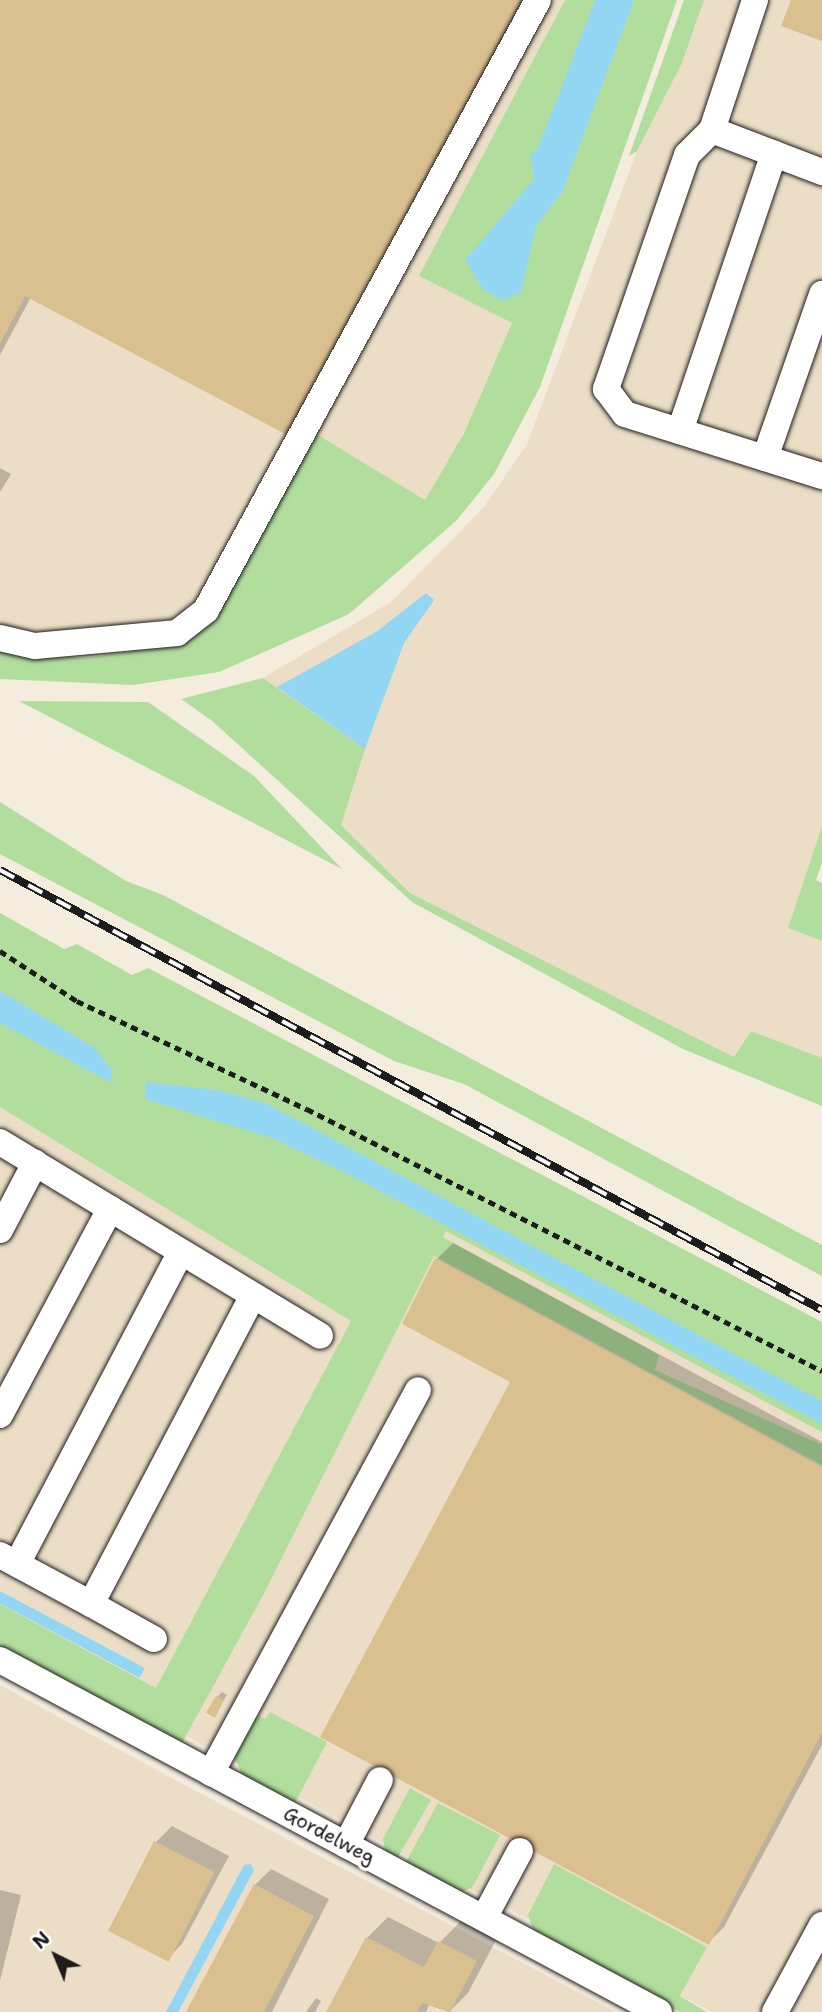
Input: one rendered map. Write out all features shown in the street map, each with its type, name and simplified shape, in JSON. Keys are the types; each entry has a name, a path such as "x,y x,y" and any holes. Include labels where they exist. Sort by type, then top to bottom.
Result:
{"street":[{"path":"0,638 36,646 177,633 206,610 538,0"},
{"path":"755,0 712,130 687,155 607,388 625,414 822,476"},
{"path":"712,130 822,172"},
{"path":"680,431 774,153"},
{"path":"765,458 822,294"},
{"path":"0,1142 320,1336"},
{"path":"0,1230 35,1163"},
{"path":"0,1415 110,1209"},
{"path":"154,1639 8,1560 181,1252"},
{"path":"92,1604 253,1296"},
{"path":"211,1773 418,1390"},
{"name":"Gordelweg","path":"0,1660 659,2012"},
{"path":"346,1845 380,1780"},
{"path":"484,1919 520,1851"},
{"path":"775,2012 822,1925"}],"path":[{"path":"0,951 77,1001 282,1097 822,1371"}],"shaded area":[{"path":"0,0 565,0 420,276 512,323 464,433 425,500 313,433 181,644 85,658 0,653"},
{"path":"704,0 822,0 822,826 788,928 822,941 822,1058 751,1031 734,1057 410,893 341,825 263,678 391,602 484,507 527,444 637,151 682,63"},
{"path":"0,932 822,1347 822,2012 712,2012 448,1878 0,1635"},
{"path":"0,1685 179,1782 616,2012 0,2012"}],"green space":[{"path":"565,0 677,0 540,387 494,474 457,520 349,614 219,672 133,685 0,679 0,653 85,658 181,644 313,432 425,500 464,433 512,323 419,276"},
{"path":"684,0 704,0 682,63 637,151 629,156"},
{"path":"263,678 365,749 341,825 410,893 734,1057 751,1031 822,1058 822,1106 683,1049 412,902 211,720 181,699"},
{"path":"19,701 148,702 254,776 342,869"},
{"path":"0,802 126,881 163,895 822,1245 822,1276 464,1084 394,1061 0,854"},
{"path":"822,826 822,863 816,880 822,883 822,941 788,928"},
{"path":"0,913 64,949 77,944 132,975 148,968 822,1322 822,1432 446,1231 443,1237 659,1355 655,1370 822,1445 822,1465 434,1256 262,1597 182,1743 0,1646 0,1604 156,1688 351,1321 0,1107"},
{"path":"270,1712 327,1742 294,1805 243,1778 232,1750 253,1713 265,1719"},
{"path":"410,1788 431,1800 397,1859 386,1854 383,1839"},
{"path":"438,1803 500,1835 472,1888 456,1892 405,1864"},
{"path":"554,1864 707,1947 680,1996 707,2012 680,2012 534,1933 528,1915"}],"water":[{"path":"595,0 634,0 562,192 536,226 521,293 502,300 483,289 465,260 534,179 530,155 538,148"},
{"path":"426,593 434,600 404,643 365,749 277,687 376,632"},
{"path":"0,991 95,1048 113,1071 110,1082 0,1023"},
{"path":"146,1082 216,1090 265,1103 822,1401 822,1424 346,1173 272,1138 145,1099"},
{"path":"0,1591 145,1668 140,1678 0,1603"},
{"path":"251,1864 254,1870 178,2012 166,2012 244,1865"}],"building":[{"path":"0,0 521,0 289,436 25,296 0,344"},
{"path":"791,0 822,0 822,41 781,26"},
{"path":"435,1258 822,1467 822,1733 709,1945 320,1737 510,1382 402,1324"},
{"path":"216,1696 224,1700 215,1718 206,1713"},
{"path":"154,1841 215,1872 169,1962 108,1931"},
{"path":"254,1884 314,1916 264,2012 186,2012"},
{"path":"366,1937 424,1967 438,1941 477,1961 450,2012 422,2003 417,2012 326,2012"}],"railway":[{"path":"0,870 822,1310"}]}
